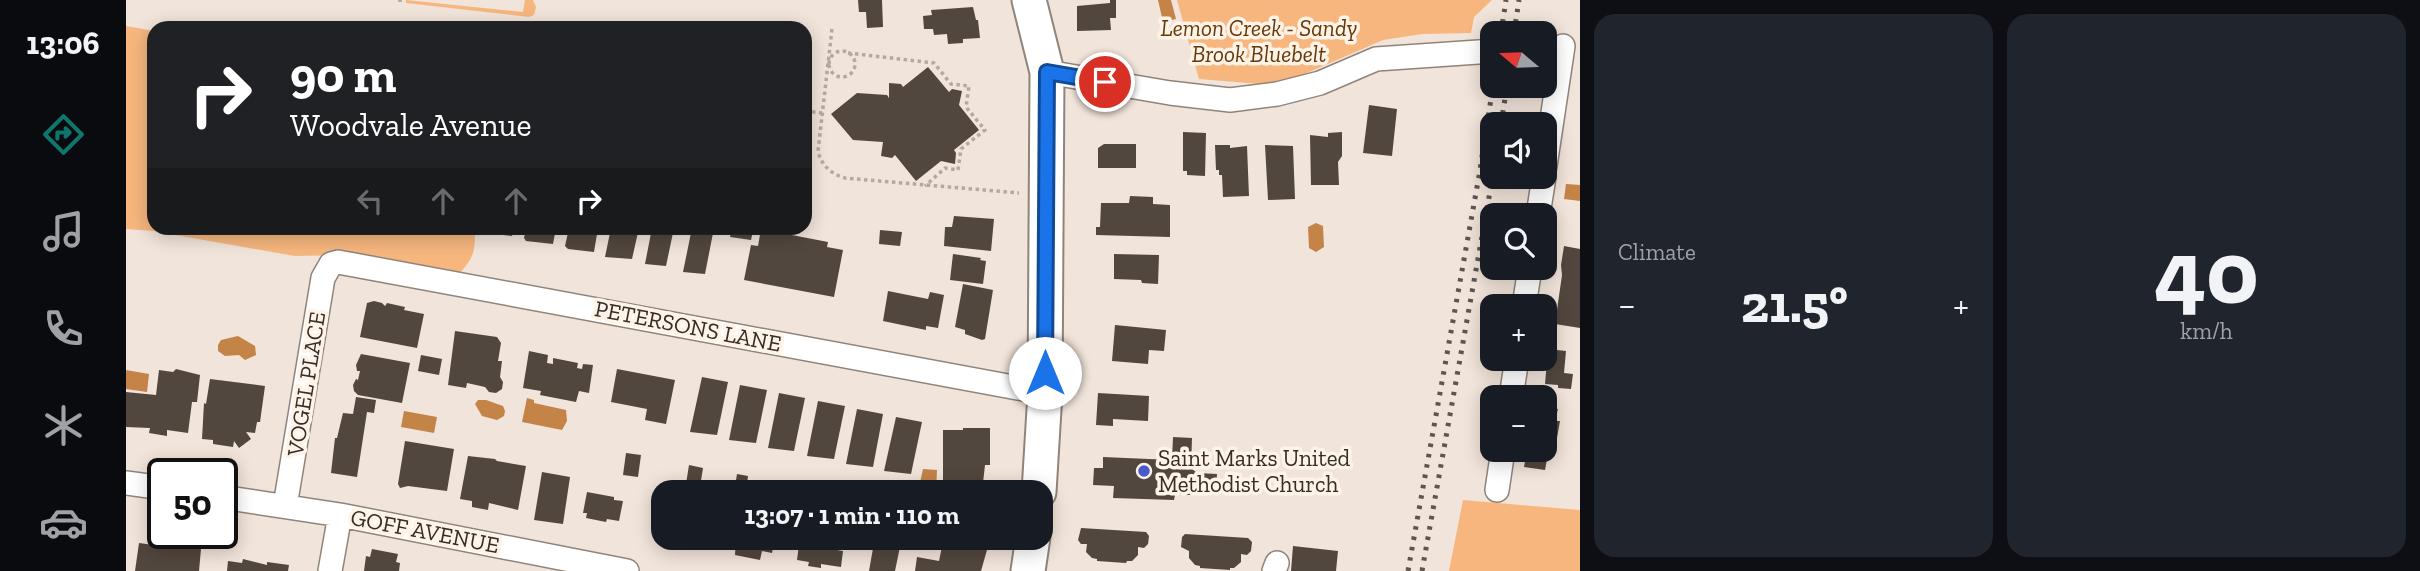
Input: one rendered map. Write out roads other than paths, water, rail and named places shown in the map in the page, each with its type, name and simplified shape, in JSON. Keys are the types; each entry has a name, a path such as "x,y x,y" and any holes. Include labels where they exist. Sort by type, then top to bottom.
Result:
{"main road":[{"path":"1029,0 1047,72 1045,393 1040,480"},
{"path":"1028,571 1031,550"}],"street":[{"path":"1553,112 1563,46"},
{"path":"1047,72 1183,95 1230,100 1277,94 1320,83 1376,59 1480,52"},
{"name":"PETERSONS LANE","path":"331,264 346,262 1045,393"},
{"name":"VOGEL PLACE","path":"285,506 323,278 331,264"},
{"path":"1497,490 1501,462"},
{"path":"126,483 147,486"},
{"name":"GOFF AVENUE","path":"238,499 340,515 627,571"},
{"path":"330,571 340,515"}],"railway":[{"path":"1503,21 1506,0"},
{"path":"1516,21 1519,0"},
{"path":"1408,571 1491,98"},
{"path":"1503,112 1505,98"},
{"path":"1422,571 1490,189"}],"place":[{"name":"Saint Marks United Methodist Church","path":"1144,471"}],"park label":[{"name":"Lemon Creek - Sandy Brook Bluebelt","path":"1259,41"}]}
